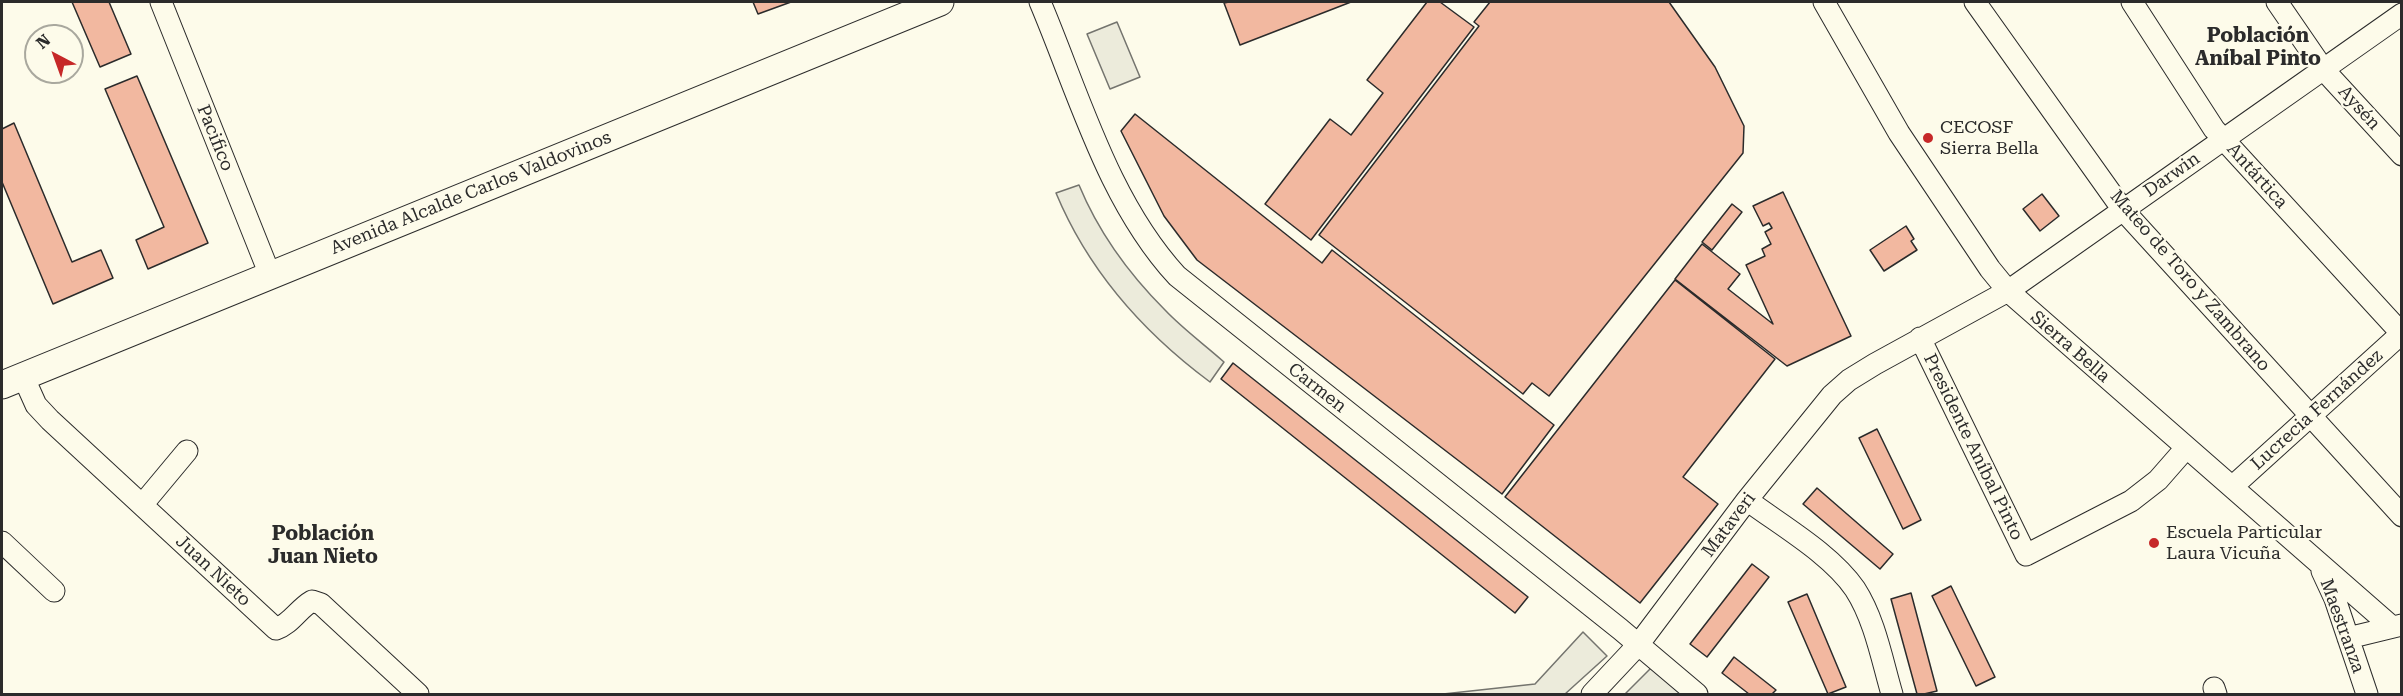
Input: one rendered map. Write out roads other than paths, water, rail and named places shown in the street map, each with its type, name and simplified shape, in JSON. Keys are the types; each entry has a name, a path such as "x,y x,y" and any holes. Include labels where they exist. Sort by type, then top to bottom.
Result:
{"main road":[{"name":"Avenida Alcalde Carlos Valdovinos","path":"12,380 940,2"}],"street":[{"name":"Pacifico","path":"161,2 270,275"},
{"name":"Carmen","path":"1040,2 1118,192 1146,239 1167,265 1199,295 1697,694"},
{"name":"Sierra Bella","path":"1824,2 1899,133 1983,259 2008,291 2314,559 2397,626"},
{"name":"Mateo de Toro y Zambrano","path":"1975,2 2127,207 2315,412 2402,516"},
{"name":"Mateo de Toro y Zambrano","path":"1988,2 2127,207"},
{"name":"Antártica","path":"2132,2 2210,122 2229,136 2402,315"},
{"name":"Antártica","path":"2146,2 2229,136 2401,333"},
{"name":"Aysén","path":"2277,2 2402,154"},
{"name":"Aysén","path":"2292,2 2329,65 2402,135"},
{"name":"Darwin","path":"1875,364 2008,291 2402,14"},
{"name":"Lucrecia Fernández","path":"2232,487 2401,333"},
{"name":"Presidente Aníbal Pinto","path":"1920,339 2026,555 2131,501 2158,480 2187,448"},
{"name":"Mataveri","path":"1592,694 1638,645 1747,500 1832,395 1855,376 1875,364"},
{"name":"Juan Nieto","path":"12,380 276,629 284,626 303,606 312,601 321,604 418,694"},
{"name":"Mateo de Toro y Zambrano","path":"2315,412 2402,498"},
{"path":"142,505 187,451"},
{"path":"1747,500 1821,555 1855,589 1871,623 1892,694"},
{"path":"2,542 54,591"},
{"name":"Maestranza","path":"2314,559 2330,587 2367,694"},
{"name":"Sierra Bella","path":"2348,638 2397,626"}],"place":[{"name":"CECOSF Sierra Bella","path":"1928,138"},
{"name":"Escuela Particular Laura Vicuña","path":"2154,543"}],"district":[{"name":"Población Aníbal Pinto","path":"2258,48"},
{"name":"Población Juan Nieto","path":"323,546"}]}
